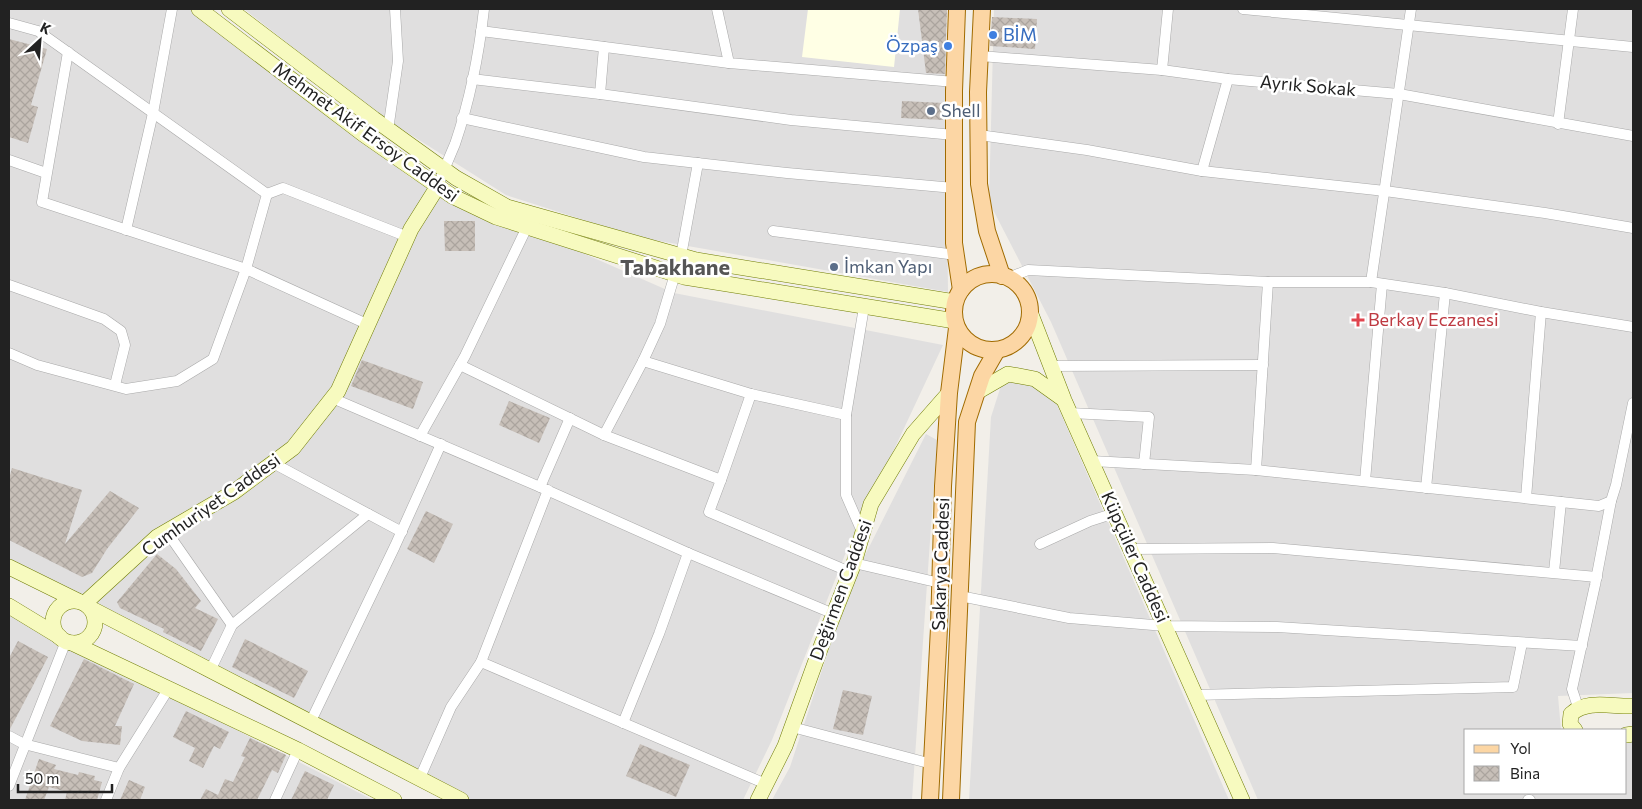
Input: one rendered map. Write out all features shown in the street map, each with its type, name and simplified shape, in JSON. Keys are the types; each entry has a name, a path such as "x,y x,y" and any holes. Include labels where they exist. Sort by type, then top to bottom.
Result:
{"main road":[{"path":"957,9 954,82 954,243 958,296 954,312 956,324 964,338 973,345 985,350 997,350 1007,347 1017,341 1024,333 1030,312 1028,302 1024,292 1017,284 1005,277 991,275 979,277 969,282 958,296"},
{"path":"982,9 978,135 979,184 987,231 1005,277"},
{"name":"Sakarya Caddesi","path":"930,800 943,486 956,324"},
{"name":"Sakarya Caddesi","path":"951,800 967,422 982,376 997,350"}],"street":[{"path":"126,230 153,113 172,9"},
{"name":"Mehmet Akif Ersoy Caddesi","path":"199,9 363,134 452,196 496,217 675,274 956,324"},
{"name":"Mehmet Akif Ersoy Caddesi","path":"229,9 388,130 443,169 507,207 706,262 958,296"},
{"path":"388,130 398,61 395,9"},
{"path":"438,186 462,118 472,79 484,9"},
{"path":"717,9 729,63"},
{"path":"1162,70 1168,9"},
{"path":"1242,9 1633,47"},
{"path":"1364,482 1385,191 1411,9"},
{"path":"1558,124 1573,9"},
{"path":"9,23 38,31 267,194"},
{"path":"481,31 729,63 954,82"},
{"path":"600,94 604,46"},
{"path":"68,52 42,202 246,269 369,325"},
{"name":"Ayrık Sokak","path":"980,56 1162,70 1228,79 1399,94 1633,136"},
{"path":"472,79 792,120 954,135"},
{"path":"1202,171 1228,79"},
{"path":"462,118 644,157 954,188"},
{"path":"978,135 1088,150 1202,171 1385,191 1545,213 1633,228"},
{"path":"9,160 46,173"},
{"path":"681,256 698,163"},
{"name":"Cumhuriyet Caddesi","path":"84,604 157,538 234,492 293,448 338,391 408,237 438,186"},
{"path":"267,194 283,188 408,237"},
{"path":"9,352 37,364 126,388 177,381 213,360 246,269 267,194"},
{"path":"420,436 460,365 527,227"},
{"path":"773,230 956,255"},
{"path":"1005,277 1028,270 1268,282 1377,283 1445,293 1541,312 1633,327"},
{"path":"604,435 660,324 675,274"},
{"path":"1256,470 1268,282"},
{"path":"9,285 104,319 121,331 126,345 115,385"},
{"path":"1426,488 1445,293"},
{"path":"863,534 846,496 846,415 864,307"},
{"name":"Küpçüler Caddesi","path":"1030,312 1067,406 1242,800"},
{"path":"1526,498 1541,312"},
{"path":"643,361 751,394 846,415"},
{"path":"460,365 604,435 721,480"},
{"path":"1050,366 1263,365"},
{"path":"977,392 1008,374 1035,379 1067,406 1149,418 1144,464"},
{"name":"Değirmen Caddesi","path":"758,800 785,746 852,568 871,504 913,434 949,393"},
{"path":"751,394 709,512 852,568 940,583"},
{"path":"332,398 544,488 688,553 834,614"},
{"path":"1578,708 1572,688 1633,403"},
{"path":"419,780 451,707 481,662 570,418"},
{"path":"310,723 402,532 441,444"},
{"path":"1092,461 1256,470 1599,506 1611,501"},
{"path":"273,463 402,532"},
{"path":"1554,572 1561,502"},
{"path":"1040,544 1090,521 1115,513"},
{"path":"210,671 232,626 368,514"},
{"path":"167,532 232,626"},
{"path":"1131,549 1273,548 1597,577"},
{"path":"623,723 659,634 688,553"},
{"path":"9,567 84,604 460,800"},
{"path":"960,596 1069,618 1165,626 1277,627 1582,646"},
{"path":"66,602 84,604 94,614 96,621 91,635 86,640 66,640 56,632 53,621 57,610 66,602"},
{"path":"9,606 66,640 298,750 394,800"},
{"path":"9,786 66,640"},
{"path":"1196,696 1513,688 1522,642"},
{"path":"481,662 766,784"},
{"path":"106,800 119,768 169,688"},
{"path":"1574,729 1570,724 1571,714 1578,708 1589,705 1633,706"},
{"path":"792,727 932,764"},
{"path":"9,736 24,744 119,768"},
{"path":"275,800 298,750"}],"shaded area":[{"path":"9,9 194,9 411,178 674,293 943,345 846,552 772,740 743,800 471,800 9,563"},
{"path":"244,9 947,9 945,30 948,292 637,237 506,195 378,114"},
{"path":"808,9 900,9 894,67 802,57"},
{"path":"994,9 1633,9 1633,693 1558,696 1561,729 1464,729 1464,794 1627,794 1627,737 1633,737 1633,800 1258,800 1051,322 989,202"},
{"path":"1027,369 1048,384 1229,800 969,800 991,417 1005,373"},
{"path":"926,434 937,440 912,800 772,800 790,767 850,585"},
{"path":"9,613 373,800 9,800"}],"building":[{"path":"918,9 947,9 945,74 926,73"},
{"path":"992,17 1037,19 1035,49 990,46"},
{"path":"9,39 47,49 31,105 38,107 28,143 9,137"},
{"path":"902,101 944,103 943,120 901,118"},
{"path":"444,221 475,221 475,251 445,251"},
{"path":"362,360 423,382 413,409 351,386"},
{"path":"509,401 550,418 539,443 499,425"},
{"path":"12,468 82,490 65,544 110,491 139,508 107,549 92,573 82,577 9,540 9,479"},
{"path":"426,511 453,524 434,563 407,549"},
{"path":"157,554 176,569 201,601 195,608 218,619 201,651 163,632 164,629 120,608 117,602"},
{"path":"245,639 308,671 294,698 232,667"},
{"path":"18,641 48,657 10,729 9,658"},
{"path":"84,659 134,684 115,726 122,726 120,745 82,741 50,726"},
{"path":"843,690 872,696 863,735 833,729"},
{"path":"186,711 229,732 220,749 214,746 203,768 189,761 195,748 173,737"},
{"path":"250,738 286,755 278,773 272,770 257,800 200,800 206,789 218,795 225,779 233,782 245,757 241,756"},
{"path":"640,744 690,765 676,797 626,776"},
{"path":"39,759 56,765 54,769 78,775 79,772 95,776 94,780 102,782 97,800 65,800 67,792 49,787 44,800 25,800"},
{"path":"305,771 334,785 327,800 291,800"},
{"path":"129,780 145,787 140,800 120,800"}],"place":[{"name":"BİM","path":"993,35"},
{"name":"Özpaş","path":"948,46"},
{"name":"Shell","path":"931,111"},
{"name":"İmkan Yapı","path":"834,267"},
{"name":"Berkay Eczanesi","path":"1358,320"}],"district":[{"name":"Tabakhane","path":"675,267"}]}
